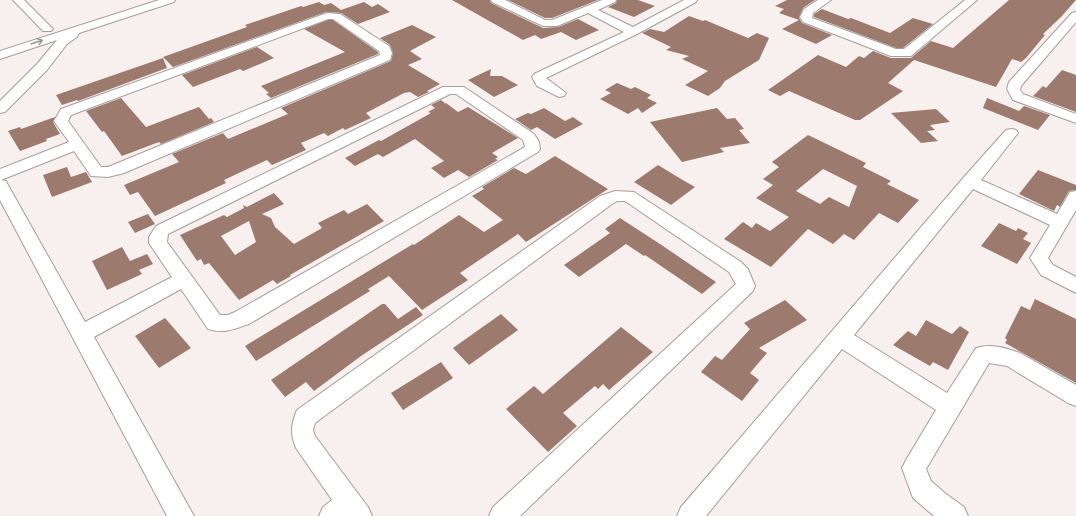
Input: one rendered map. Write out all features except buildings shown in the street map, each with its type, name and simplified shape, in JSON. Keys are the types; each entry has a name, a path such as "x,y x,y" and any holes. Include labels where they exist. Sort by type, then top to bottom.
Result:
{"street":[{"path":"2,50 47,29 144,0"},
{"path":"2,50 170,0"},
{"path":"496,0 543,23 553,24 612,0"},
{"path":"559,93 542,83 539,77 633,32 692,0"},
{"path":"826,0 808,11 806,16 807,20 895,53 902,54 907,54 972,0"},
{"path":"24,2 47,29"},
{"path":"590,10 633,32"},
{"path":"1076,15 1014,85 1014,93 1018,97 1076,119"},
{"path":"336,16 385,49 386,58 119,169 108,172 97,172 78,144 62,121 62,117 66,112 320,18 336,16"},
{"path":"0,109 63,41 80,28"},
{"path":"2,50 31,56 46,61"},
{"path":"448,90 459,90 529,137 532,142 533,149 242,318 229,323 215,323 184,278 158,243 158,237 162,230 440,93 448,90"},
{"path":"690,516 1010,133"},
{"path":"0,175 78,144"},
{"path":"970,181 1060,223"},
{"path":"0,185 181,516"},
{"path":"347,511 304,440 302,430 305,417 606,200 615,196 628,196 735,267 741,274 746,286 502,516"},
{"path":"1076,196 1039,258 1047,270 1076,286"},
{"path":"81,334 184,278"},
{"path":"840,337 950,407"},
{"path":"955,516 922,489 914,468 983,354 999,355 1013,359 1076,396"}]}
